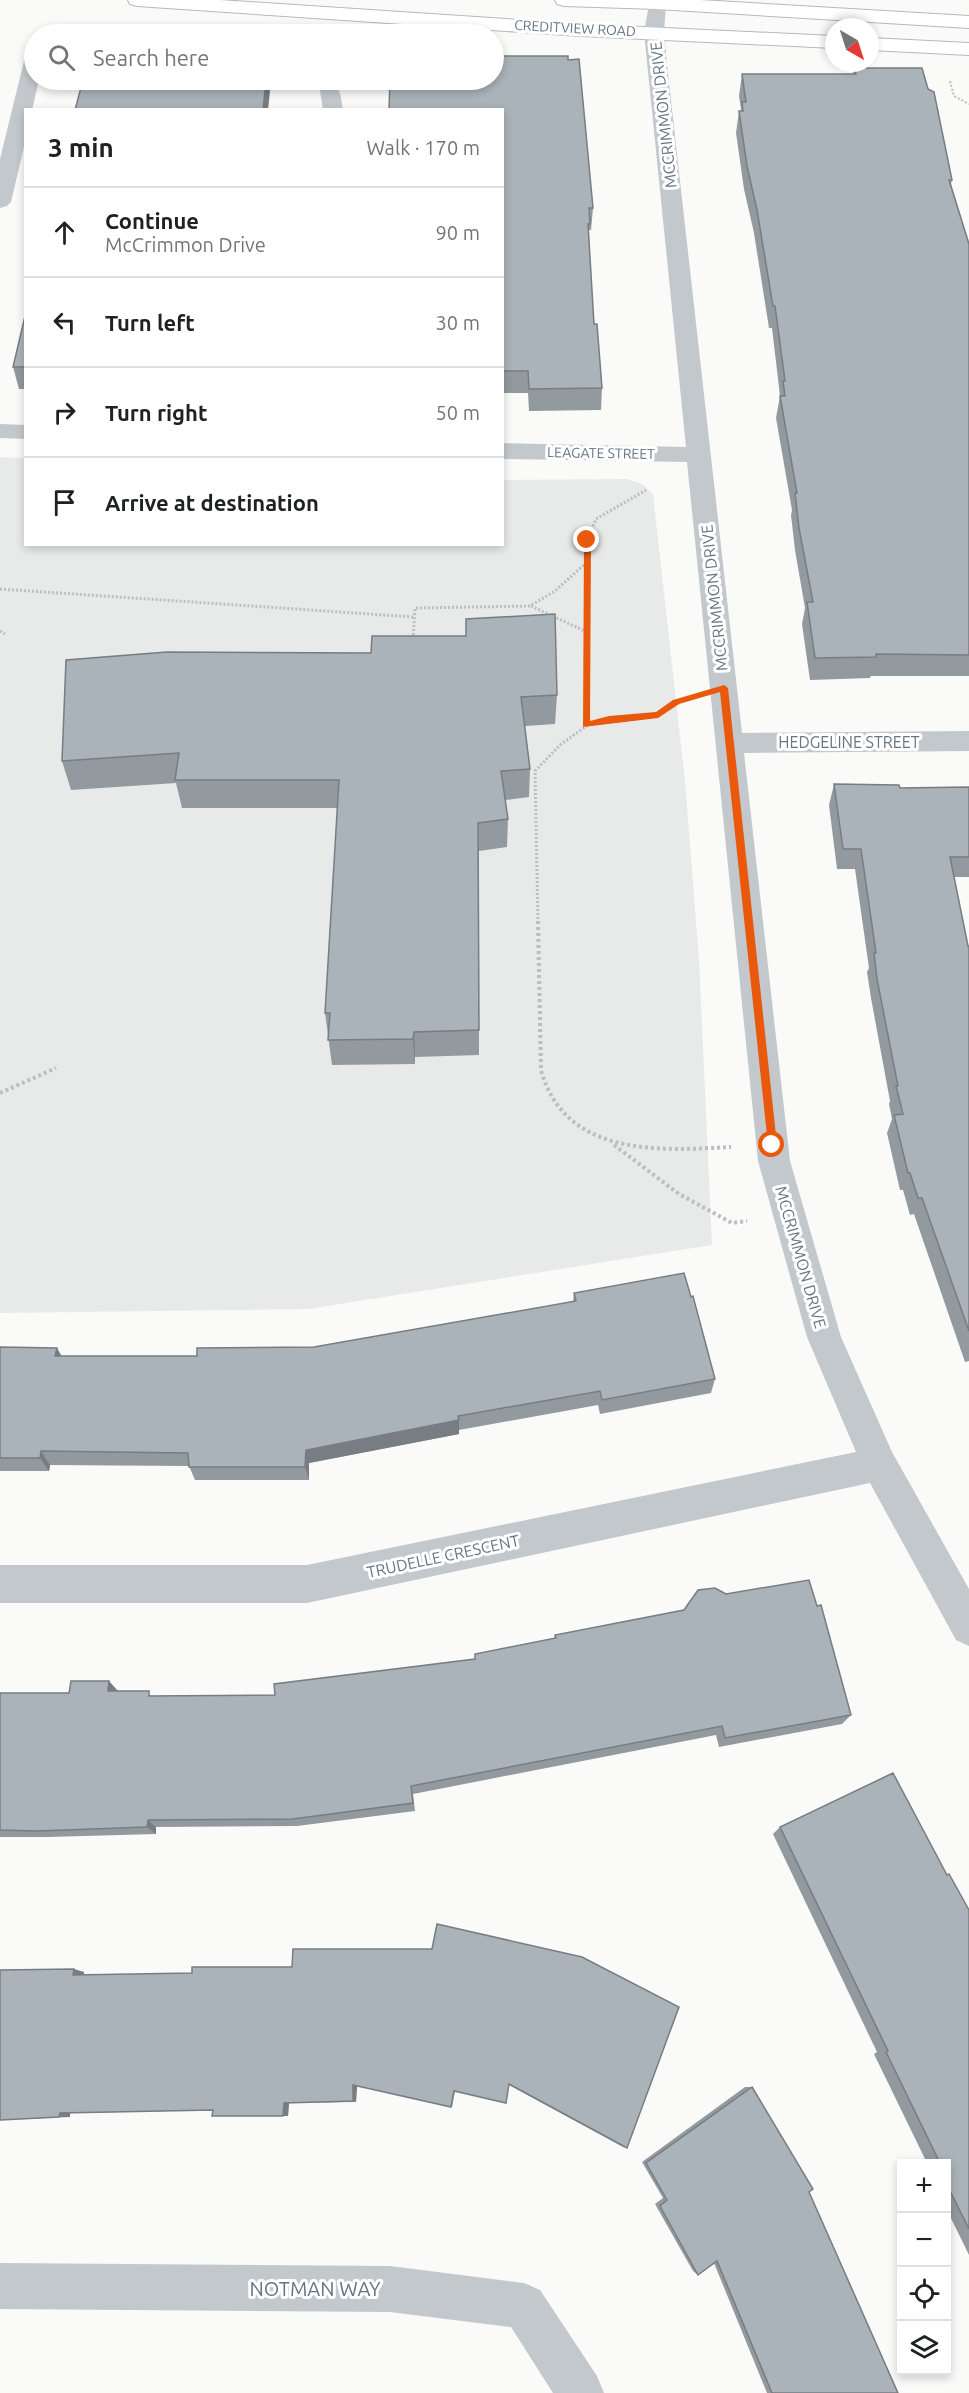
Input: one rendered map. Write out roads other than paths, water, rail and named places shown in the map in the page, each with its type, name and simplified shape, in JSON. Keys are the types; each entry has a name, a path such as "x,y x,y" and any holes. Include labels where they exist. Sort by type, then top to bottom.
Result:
{"main road":[{"name":"CREDITVIEW ROAD","path":"137,0 491,24"},
{"name":"CREDITVIEW ROAD","path":"564,0 657,3 969,22"},
{"name":"CREDITVIEW ROAD","path":"504,25 825,42"},
{"path":"879,44 969,49"}],"street":[{"name":"MCCRIMMON DRIVE","path":"657,3 654,32 774,1161 824,1337 879,1464 969,1626"},
{"path":"0,202 27,90"},
{"path":"330,90 333,108"},
{"path":"0,431 24,432"},
{"name":"LEAGATE STREET","path":"504,451 699,455"},
{"name":"HEDGELINE STREET","path":"729,742 969,741"},
{"name":"TRUDELLE CRESCENT","path":"0,1584 307,1584 879,1464"},
{"name":"NOTMAN WAY","path":"0,2286 390,2289 524,2306 580,2393"}]}
